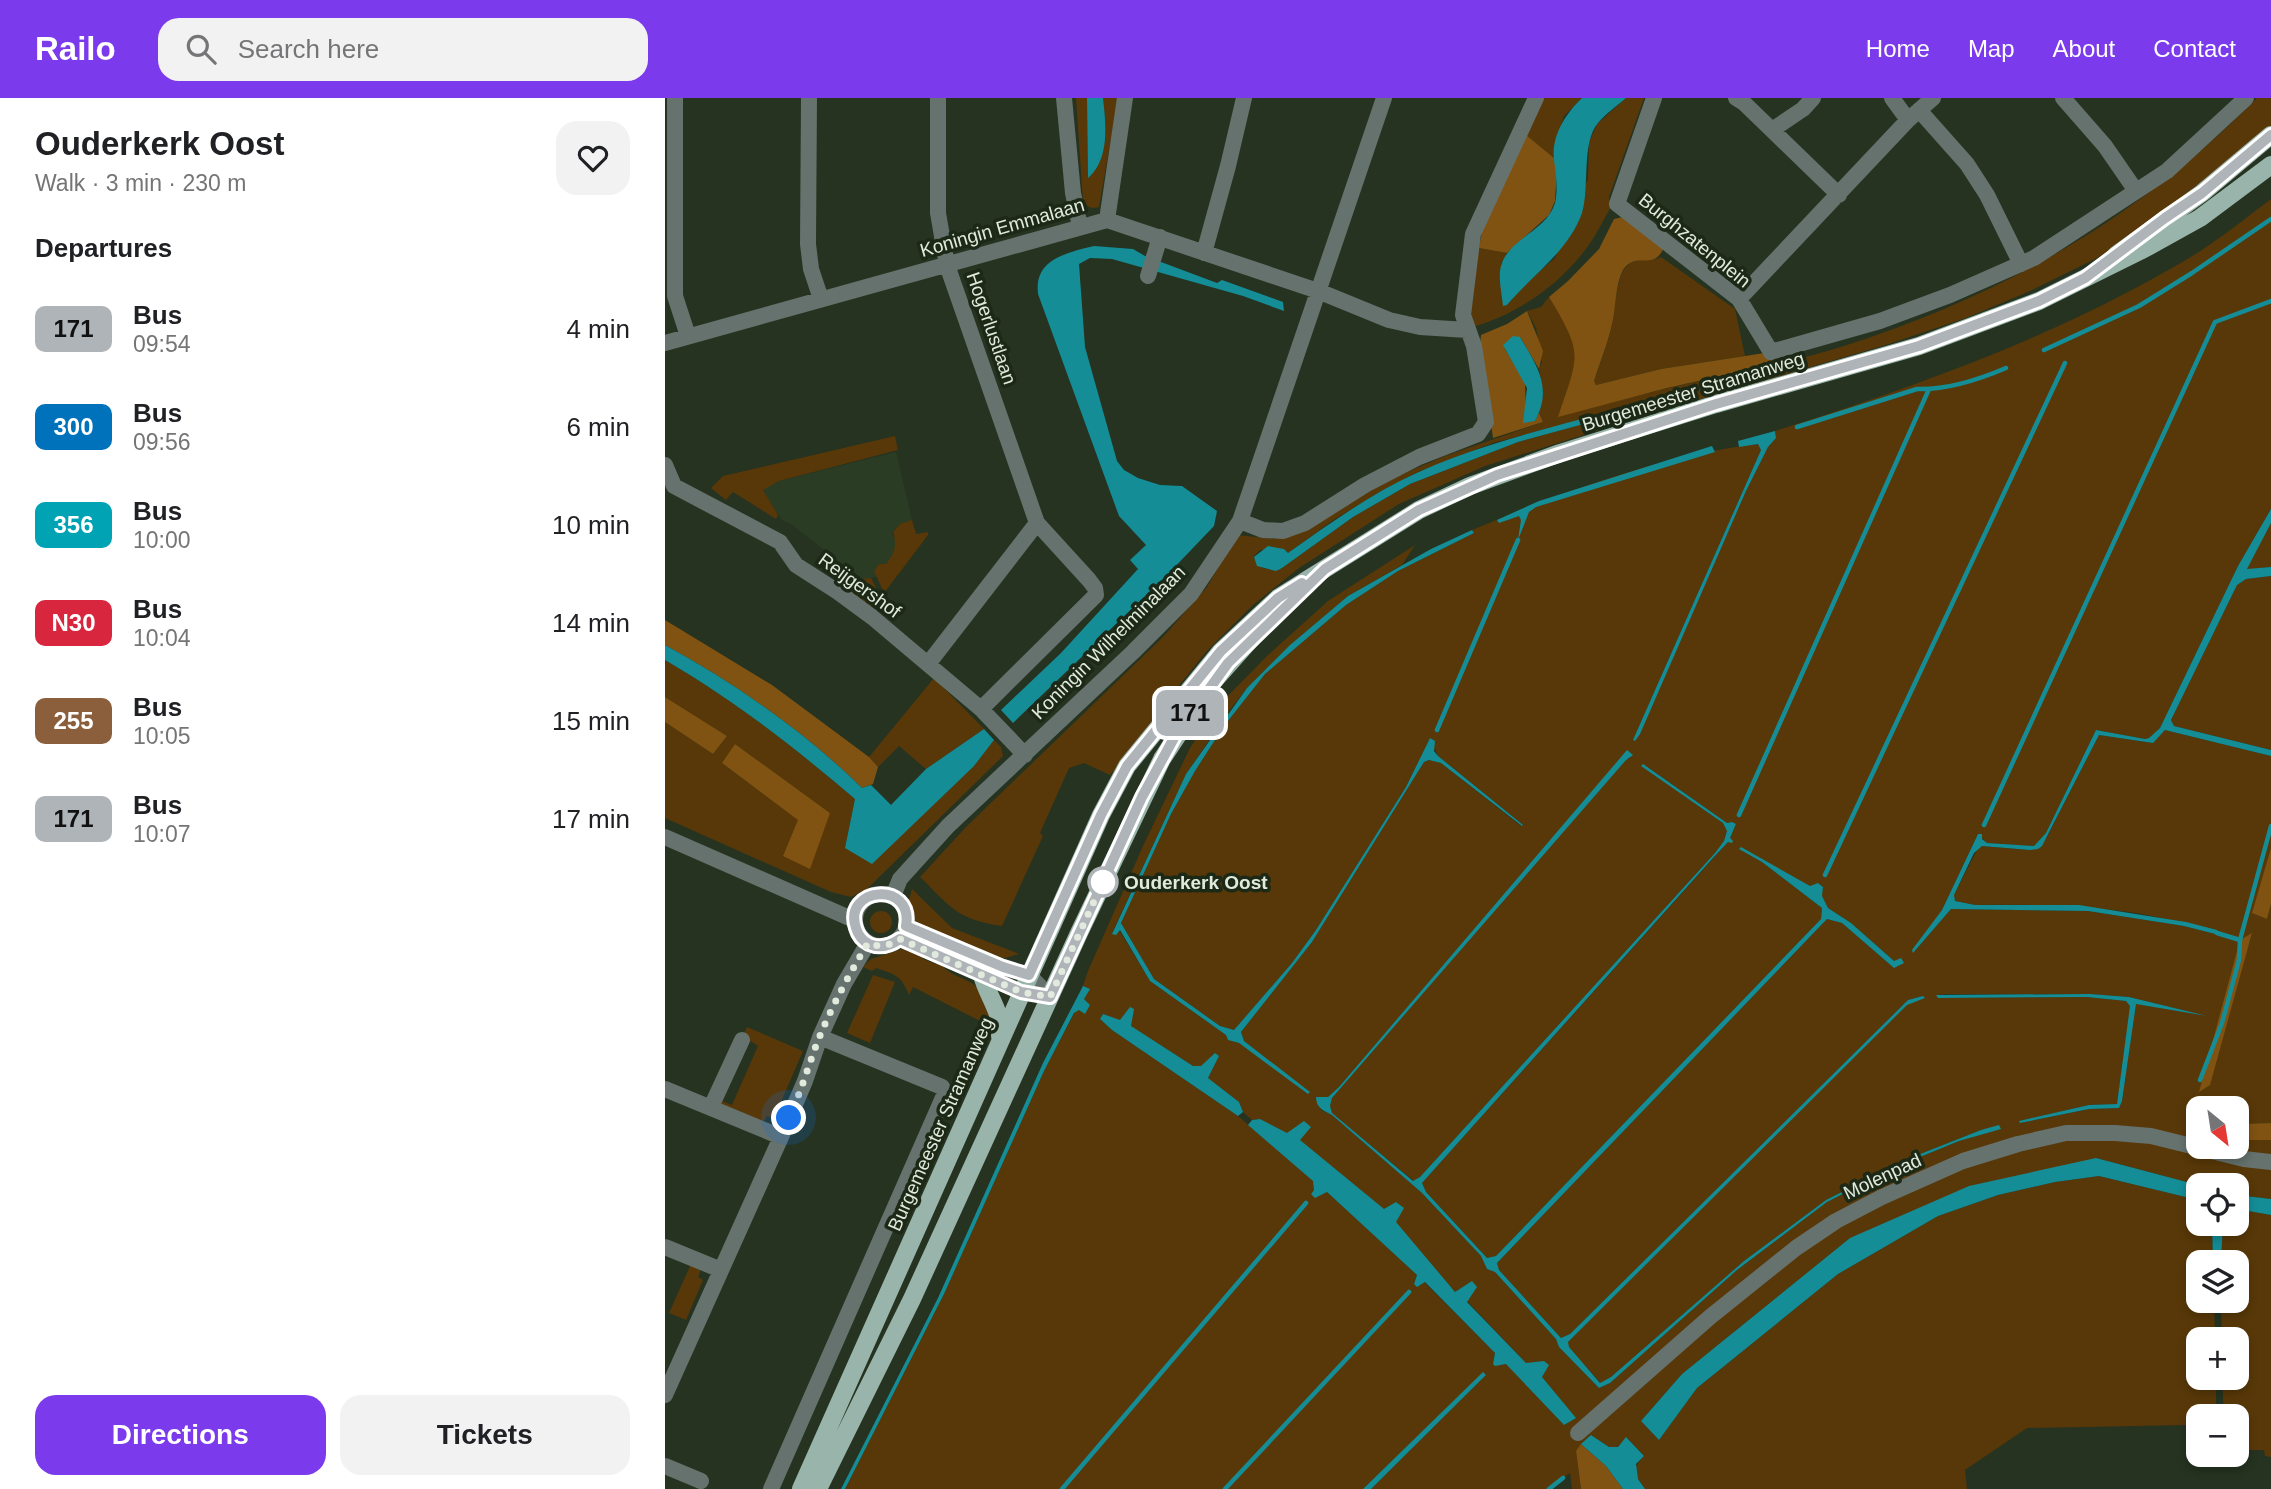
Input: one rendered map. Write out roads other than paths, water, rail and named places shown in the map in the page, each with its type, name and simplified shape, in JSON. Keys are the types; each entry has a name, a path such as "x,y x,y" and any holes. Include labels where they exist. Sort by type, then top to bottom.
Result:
{"main road":[{"name":"Burgemeester Stramanweg","path":"2085,278 2202,193 2271,135"},
{"name":"Burgemeester Stramanweg","path":"801,1489 1101,815 1127,766 1221,651 1278,598 1419,510 1497,475 1716,404 1919,346 2039,301 2200,218 2271,165"},
{"name":"Burgemeester Stramanweg","path":"818,1489 912,1300 1142,797 1175,736 1228,663 1325,569"},
{"path":"982,975 999,1017 1001,1027 997,1046"}],"street":[{"path":"675,98 675,296 688,336"},
{"path":"809,98 809,244 811,269 821,299"},
{"name":"Hogerlustlaan","path":"938,98 938,213 947,265 1037,523 1089,580 1096,595 985,714"},
{"path":"1064,98 1073,193 1080,227"},
{"path":"1107,220 1125,98"},
{"path":"1204,254 1244,98"},
{"name":"Koningin Wilhelminalaan","path":"893,896 900,879 948,826 1191,593 1240,521 1384,98"},
{"path":"1240,521 1263,530 1283,531 1305,523 1365,485 1419,457 1478,434 1486,422 1474,346 1463,315 1473,234 1537,98"},
{"name":"Burghzatenplein","path":"1654,98 1617,204 1739,299 1771,352 1880,321 1950,295 2021,264"},
{"path":"1736,98 1839,195"},
{"path":"1772,130 1803,109 1813,98"},
{"path":"1892,98 1967,164 1987,195 2021,264 2167,171 2246,98"},
{"path":"1739,299 1933,98"},
{"path":"2063,98 2105,146 2136,191"},
{"name":"Koningin Emmalaan","path":"665,343 1107,220 1158,245 1204,254 1318,291 1389,320 1420,327 1467,330"},
{"path":"1148,276 1158,245"},
{"name":"Reijgershof","path":"665,465 674,486 780,542 796,565 872,617 985,714 1025,755"},
{"path":"927,664 1037,523"},
{"path":"667,844 854,920"},
{"path":"877,894 893,896 905,909 908,919 903,932 893,944 883,946 868,943 857,933 854,920 858,906 866,898 877,894"},
{"path":"903,932 982,975 1025,984"},
{"path":"903,932 1003,967 1025,984 1050,997"},
{"path":"666,1390 781,1137 820,1037 844,984 868,943"},
{"name":"Burgemeester Stramanweg","path":"771,1489 945,1093 942,1087 820,1037"},
{"path":"711,1107 742,1040"},
{"path":"665,1089 781,1137"},
{"name":"Molenpad","path":"1578,1433 1710,1317 1796,1248 1836,1221 1882,1197 1963,1161 2066,1133 2115,1133 2151,1136 2244,1159 2271,1162"},
{"path":"665,1247 721,1270"},
{"path":"665,1466 701,1481"}],"water":[{"path":"1087,98 1103,98 1105,130 1100,161 1088,178"},
{"path":"1582,98 1626,98 1601,120 1589,142 1584,202 1576,227 1549,262 1503,306 1500,278 1502,263 1513,247 1551,212 1556,193 1554,151 1557,134 1565,118"},
{"path":"1094,246 1133,249 1217,283 1222,280 1283,302 1284,311 1243,296 1112,259 1090,258 1079,264 1085,347 1117,461 1124,470 1138,478 1160,485 1182,486 1217,511 1214,526 1169,573 1013,723 1001,710 1061,653 1138,569 1130,560 1146,545 1119,516 1038,294 1038,282 1047,265 1063,255"},
{"path":"1513,336 1520,337 1541,378 1543,398 1535,421 1523,423 1527,388 1503,345"},
{"path":"1607,412 1606,418 1518,442 1410,484 1353,517 1282,568 1276,571 1257,566 1254,557 1268,546 1284,549 1288,553 1371,497 1436,464 1492,444"},
{"path":"1775,431 1776,438 1768,447 1746,491 1635,741 1633,740 1761,450 1758,444 1739,447 1738,441"},
{"path":"1712,446 1715,452 1536,507 1529,512 1518,540 1521,520 1519,516 1499,523 1497,520 1539,501"},
{"path":"2271,509 2271,523 2247,569 2271,567 2271,576 2246,579 2237,585 2171,720 2174,726 2271,750 2271,756 2165,730 2153,743 2099,735 2042,846 2030,850 1982,846 1974,853 1954,895 1955,901 1975,905 2079,905 2186,922 2217,930 2219,935 2184,926 2088,911 1951,909 1913,953 1912,950 1942,910 1978,834 1982,834 1982,839 1987,843 2034,846 2046,833 2096,730 2145,739 2160,728 2238,566"},
{"path":"1472,530 1474,533 1398,571 1346,605 1265,674 1224,726 1195,771 1171,814 1121,923 1154,979 1220,1026 1234,1030 1292,963 1316,930 1406,787 1430,738 1435,741 1434,751 1438,756 1523,825 1441,763 1429,760 1424,762 1312,942 1241,1032 1244,1041 1310,1092 1308,1094 1239,1043 1228,1040 1226,1035 1150,981 1120,930 1116,935 1112,934 1186,774 1247,688 1290,645 1348,596 1431,549"},
{"path":"665,645 768,710 817,747 862,788 871,785 891,805 926,769 984,729 994,740 974,766 872,864 845,848 855,799 763,725 665,660"},
{"path":"1627,750 1633,755 1332,1098 1332,1113 1413,1181 1420,1177 1715,853 1724,841 1727,831 1723,823 1641,766 1643,764 1727,823 1736,824 1730,838 1733,841 1728,842 1713,858 1422,1183 1426,1192 1487,1258 1496,1256 1821,919 1822,908 1762,862 1739,849 1741,847 1810,886 1818,883 1823,887 1822,896 1828,908 1851,923 1894,961 1901,958 1904,963 1894,968 1842,923 1827,919 1497,1263 1499,1270 1561,1338 1570,1334 1908,1000 1923,996 1925,998 1907,1005 1568,1342 1569,1347 1600,1383 1611,1377 1744,1261 1826,1200 1905,1160 1981,1130 1999,1125 2001,1129 1959,1141 1898,1166 1827,1202 1737,1270 1610,1383 1599,1388 1559,1347 1556,1339 1495,1272 1487,1269 1481,1256 1422,1193 1332,1115 1321,1109 1316,1097 1328,1097 1339,1087"},
{"path":"1083,986 1090,989 1084,999 1090,1005 1085,1014 1079,1010 1074,1013 1044,1071 944,1294 845,1489 841,1489 938,1298 1043,1063"},
{"path":"2090,994 2129,997 2207,1016 2136,1004 2119,1108 2089,1109 2020,1123 2019,1121 2089,1105 2117,1104 2130,1006 2126,1001 2087,997 1938,998 1936,995"},
{"path":"1130,1007 1134,1009 1131,1026 1193,1066 1201,1066 1215,1053 1219,1056 1208,1078 1239,1102 1243,1112 1238,1116 1100,1019 1103,1014 1120,1020"},
{"path":"1260,1119 1287,1133 1304,1121 1311,1127 1300,1140 1384,1209 1396,1202 1404,1208 1396,1222 1455,1292 1472,1281 1477,1287 1467,1302 1526,1363 1544,1361 1549,1365 1542,1377 1576,1418 1564,1425 1506,1364 1495,1366 1495,1353 1425,1282 1417,1287 1414,1284 1417,1275 1327,1192 1315,1198 1311,1194 1314,1190 1313,1181 1248,1125 1252,1120"},
{"path":"2096,1158 2186,1182 2186,1197 2099,1176 2055,1182 1998,1195 1938,1216 1838,1274 1697,1388 1659,1440 1641,1421 1682,1374 1850,1238 1969,1186"},
{"path":"2249,1196 2271,1199 2271,1215 2249,1211"},
{"path":"2212,1236 2222,1236 2222,1250 2213,1250"},
{"path":"1483,1372 1486,1375 1371,1489 1363,1489"},
{"path":"1591,1435 1609,1447 1618,1447 1626,1437 1644,1456 1636,1464 1638,1479 1645,1489 1623,1489 1606,1466 1581,1444"}],"waterway":[{"path":"2044,350 2139,306 2271,219"},
{"path":"1984,825 2215,322 2271,301"},
{"path":"1825,875 2065,363"},
{"path":"1797,427 1917,389 1963,383 2006,368"},
{"path":"1739,815 1929,389"},
{"path":"1437,730 1518,540"},
{"path":"2200,1080 2222,1023 2239,960 2240,940 2271,826"},
{"path":"2217,933 2240,940"},
{"path":"1062,1489 1306,1203"},
{"path":"1225,1489 1409,1292"},
{"path":"1549,1489 1563,1478"}],"place":[{"name":"Ouderkerk Oost","path":"1103,882"}]}
